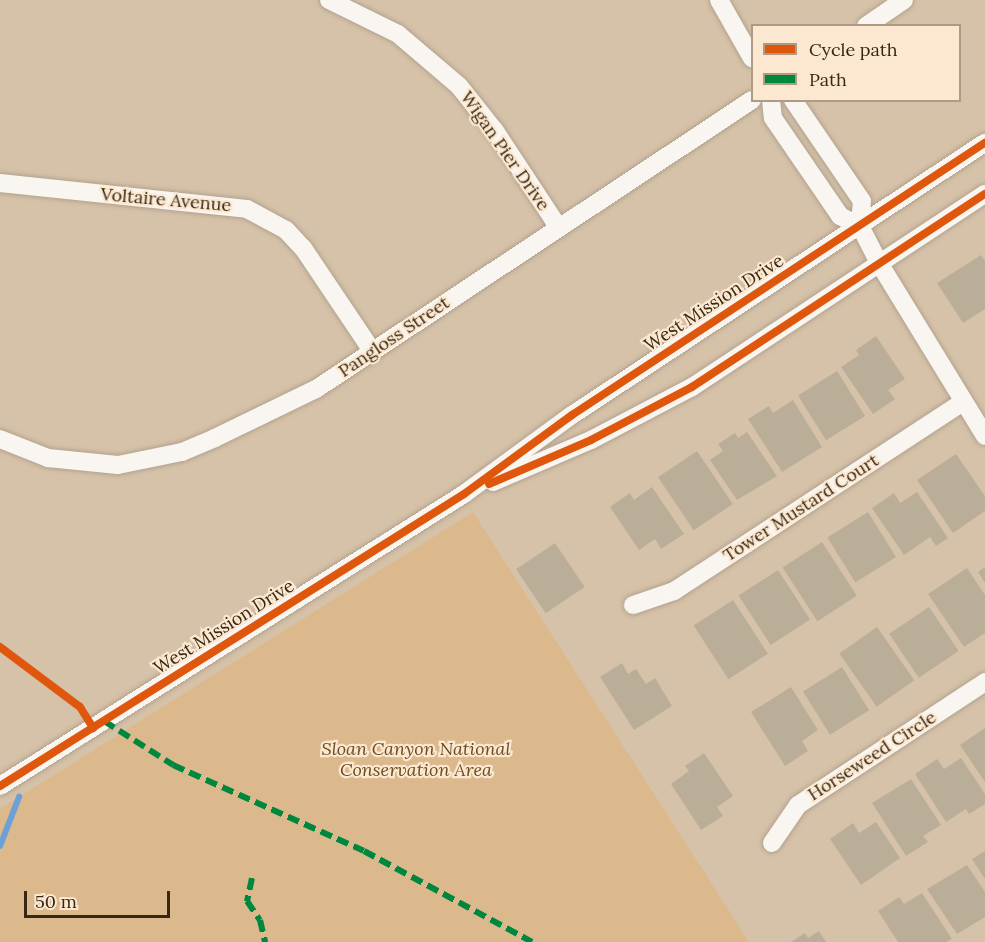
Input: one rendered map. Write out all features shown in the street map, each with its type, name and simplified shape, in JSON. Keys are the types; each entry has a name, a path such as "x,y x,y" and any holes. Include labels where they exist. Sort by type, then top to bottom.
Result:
{"street":[{"name":"Wigan Pier Drive","path":"329,0 398,34 459,86 495,131 559,228"},
{"path":"719,0 751,55"},
{"path":"869,24 904,0"},
{"name":"Pangloss Street","path":"0,439 48,458 72,462 118,465 183,452 291,401 373,352 751,101"},
{"path":"771,102 773,118 840,216 860,226"},
{"path":"794,102 862,201 860,226 879,263 985,436"},
{"name":"West Mission Drive","path":"0,786 464,494 572,415 985,143"},
{"name":"Voltaire Avenue","path":"0,183 247,209 286,230 303,248 373,352"},
{"name":"West Mission Drive","path":"464,494 591,440 692,387 985,194"},
{"name":"Tower Mustard Court","path":"633,605 674,591 963,402"},
{"name":"Horseweed Circle","path":"772,843 798,805 985,682"}],"green space":[{"name":"Sloan Canyon National Conservation Area","path":"473,512 749,942 0,942 0,809"}],"building":[{"path":"981,255 985,261 985,309 963,323 937,283"},
{"path":"876,336 905,379 888,390 895,399 873,414 841,367 859,355 856,350"},
{"path":"837,371 865,416 826,440 798,395"},
{"path":"793,400 822,447 782,472 748,419 769,406 773,413"},
{"path":"747,432 777,476 737,500 710,460 723,451 718,444 735,433 738,438"},
{"path":"697,451 733,504 694,530 658,477"},
{"path":"956,454 985,496 985,511 953,533 917,480"},
{"path":"652,487 684,534 661,549 655,539 639,550 610,507 630,493 634,500"},
{"path":"917,492 948,538 936,546 930,537 904,555 872,508 894,493 900,503"},
{"path":"868,512 896,557 855,582 827,537"},
{"path":"822,542 857,596 817,621 783,568"},
{"path":"555,543 585,587 546,613 516,569"},
{"path":"985,567 985,583 978,572"},
{"path":"967,568 985,595 985,633 964,647 928,594"},
{"path":"778,570 810,619 771,645 739,596"},
{"path":"733,600 768,654 728,679 694,626"},
{"path":"929,607 959,651 919,678 889,634"},
{"path":"877,627 914,680 877,707 839,653"},
{"path":"622,663 628,674 636,669 646,684 655,678 672,706 634,730 600,677"},
{"path":"842,667 869,710 830,735 803,691"},
{"path":"791,687 818,730 802,741 808,751 785,766 751,712"},
{"path":"985,728 985,782 960,745"},
{"path":"704,753 733,796 717,807 723,816 701,830 671,784 689,771 685,766"},
{"path":"961,758 985,794 985,804 969,814 966,809 946,822 915,774 937,759 944,769"},
{"path":"911,779 941,825 923,836 928,842 906,856 872,803"},
{"path":"876,822 900,858 861,885 830,839 853,823 859,833"},
{"path":"985,851 985,879 972,859"},
{"path":"967,865 985,892 985,917 957,934 927,889"},
{"path":"922,893 952,939 946,942 898,942 878,911 899,897 904,904"},
{"path":"819,931 826,942 791,942 805,933 808,938"}],"waterway":[{"path":"0,846 19,797"}],"marked path":[{"path":"104,721 173,765 364,851 532,942"},
{"path":"252,878 247,901 260,920 265,942"}],"cycle path":[{"path":"0,786 464,494 572,415 985,143"},
{"path":"489,484 591,440 692,387 985,194"},
{"path":"0,647 80,707 93,728"}]}
